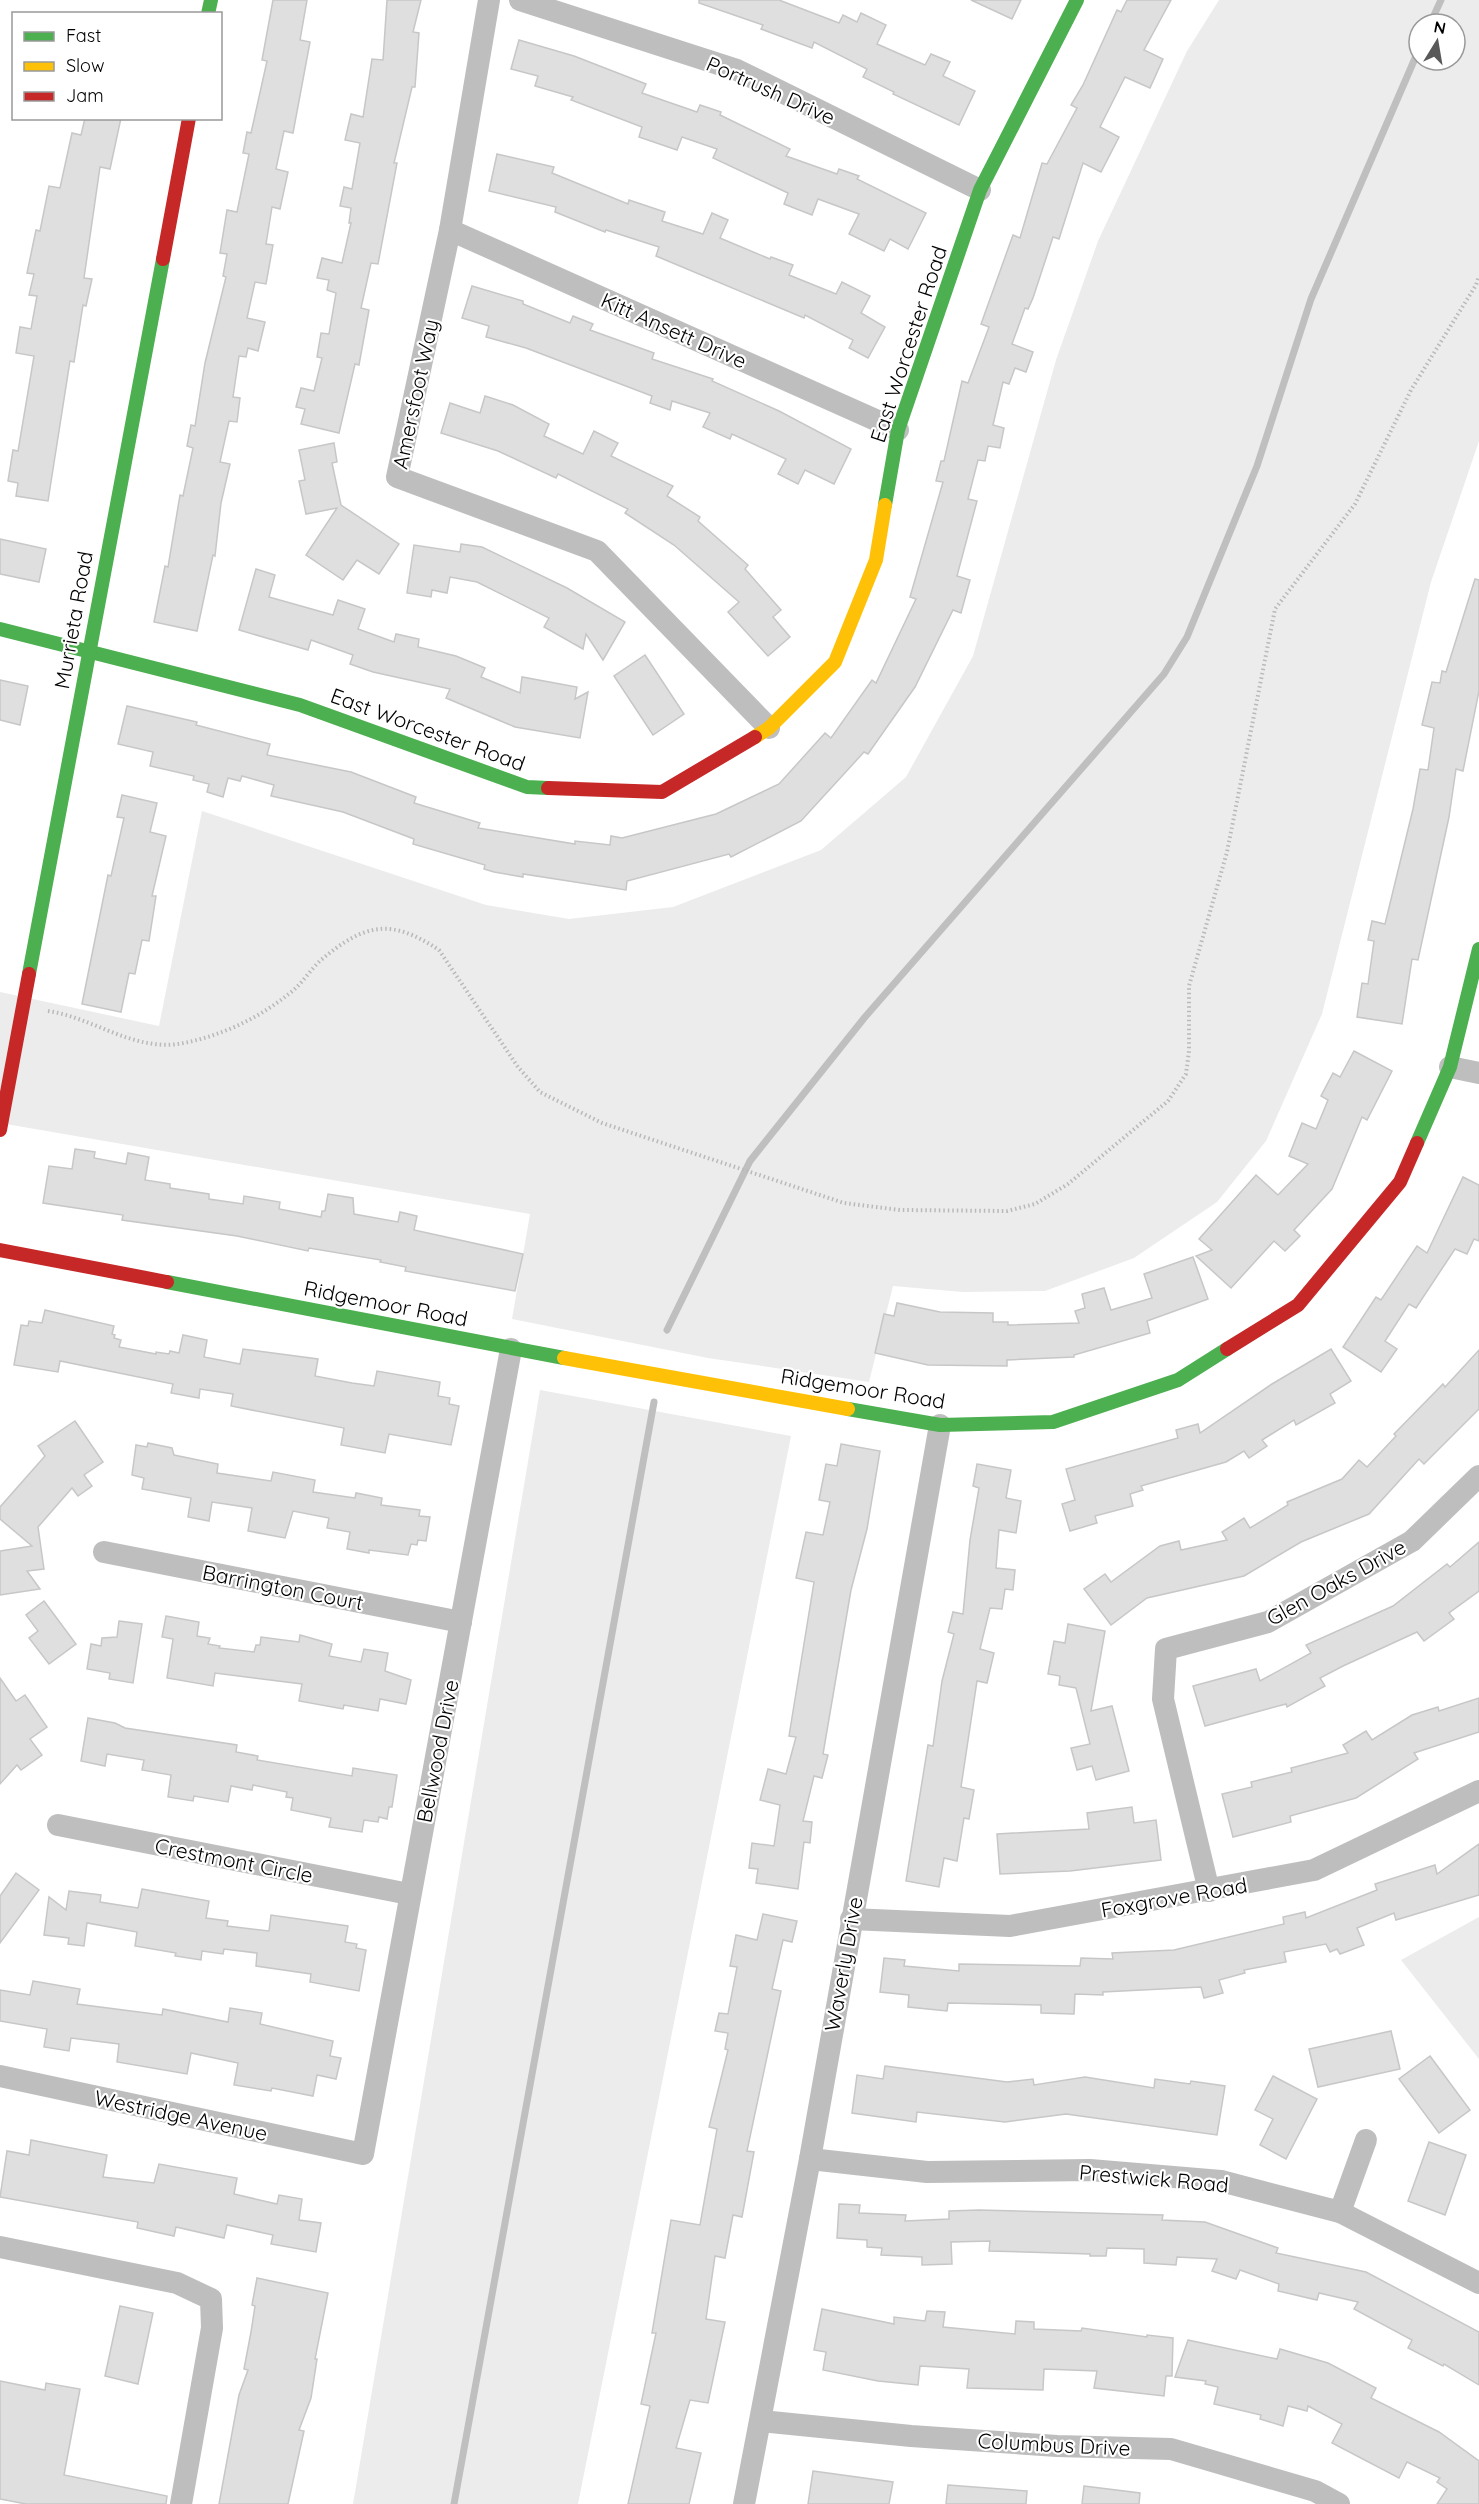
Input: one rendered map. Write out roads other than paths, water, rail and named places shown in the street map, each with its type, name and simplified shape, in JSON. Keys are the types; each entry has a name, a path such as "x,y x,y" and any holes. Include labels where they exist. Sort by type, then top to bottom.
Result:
{"street":[{"name":"Amersfoot Way","path":"489,0 450,230 397,477 597,551 770,728"},
{"name":"Portrush Drive","path":"520,0 737,70 980,190"},
{"name":"East Worcester Road","path":"0,628 300,705 527,787 662,792 770,728 835,662 876,560 898,430 980,190 1077,0"},
{"name":"Murrieta Road","path":"0,1130 189,120"},
{"name":"Kitt Ansett Drive","path":"450,230 898,430"},
{"name":"Ridgemoor Road","path":"0,1250 512,1348 940,1425 1053,1422 1178,1380 1298,1305 1400,1182 1450,1067 1479,949"},
{"path":"1450,1067 1479,1072"},
{"name":"Bellwood Drive","path":"363,2154 512,1348"},
{"name":"Waverly Drive","path":"744,2504 810,2158 940,1425"},
{"name":"Glen Oaks Drive","path":"1209,1891 1163,1699 1166,1649 1268,1622 1412,1541 1479,1476"},
{"name":"Barrington Court","path":"105,1552 461,1622"},
{"name":"Foxgrove Road","path":"851,1919 1010,1926 1314,1870 1479,1791"},
{"name":"Crestmont Circle","path":"58,1825 410,1894"},
{"name":"Westridge Avenue","path":"0,2076 363,2154"},
{"path":"1341,2212 1366,2140"},
{"name":"Prestwick Road","path":"810,2158 927,2172 1090,2170 1221,2181 1341,2212 1479,2283"},
{"path":"0,2247 177,2283 212,2299 212,2328 181,2504"},
{"name":"Columbus Drive","path":"761,2421 911,2436 1057,2446 1171,2449 1311,2498 1339,2504"}],"waterway":[{"path":"1436,12 1441,0"},
{"path":"667,1330 750,1161 865,1017 1164,674 1187,637 1257,466 1311,299 1409,72"},
{"path":"454,2504 654,1402"}]}
